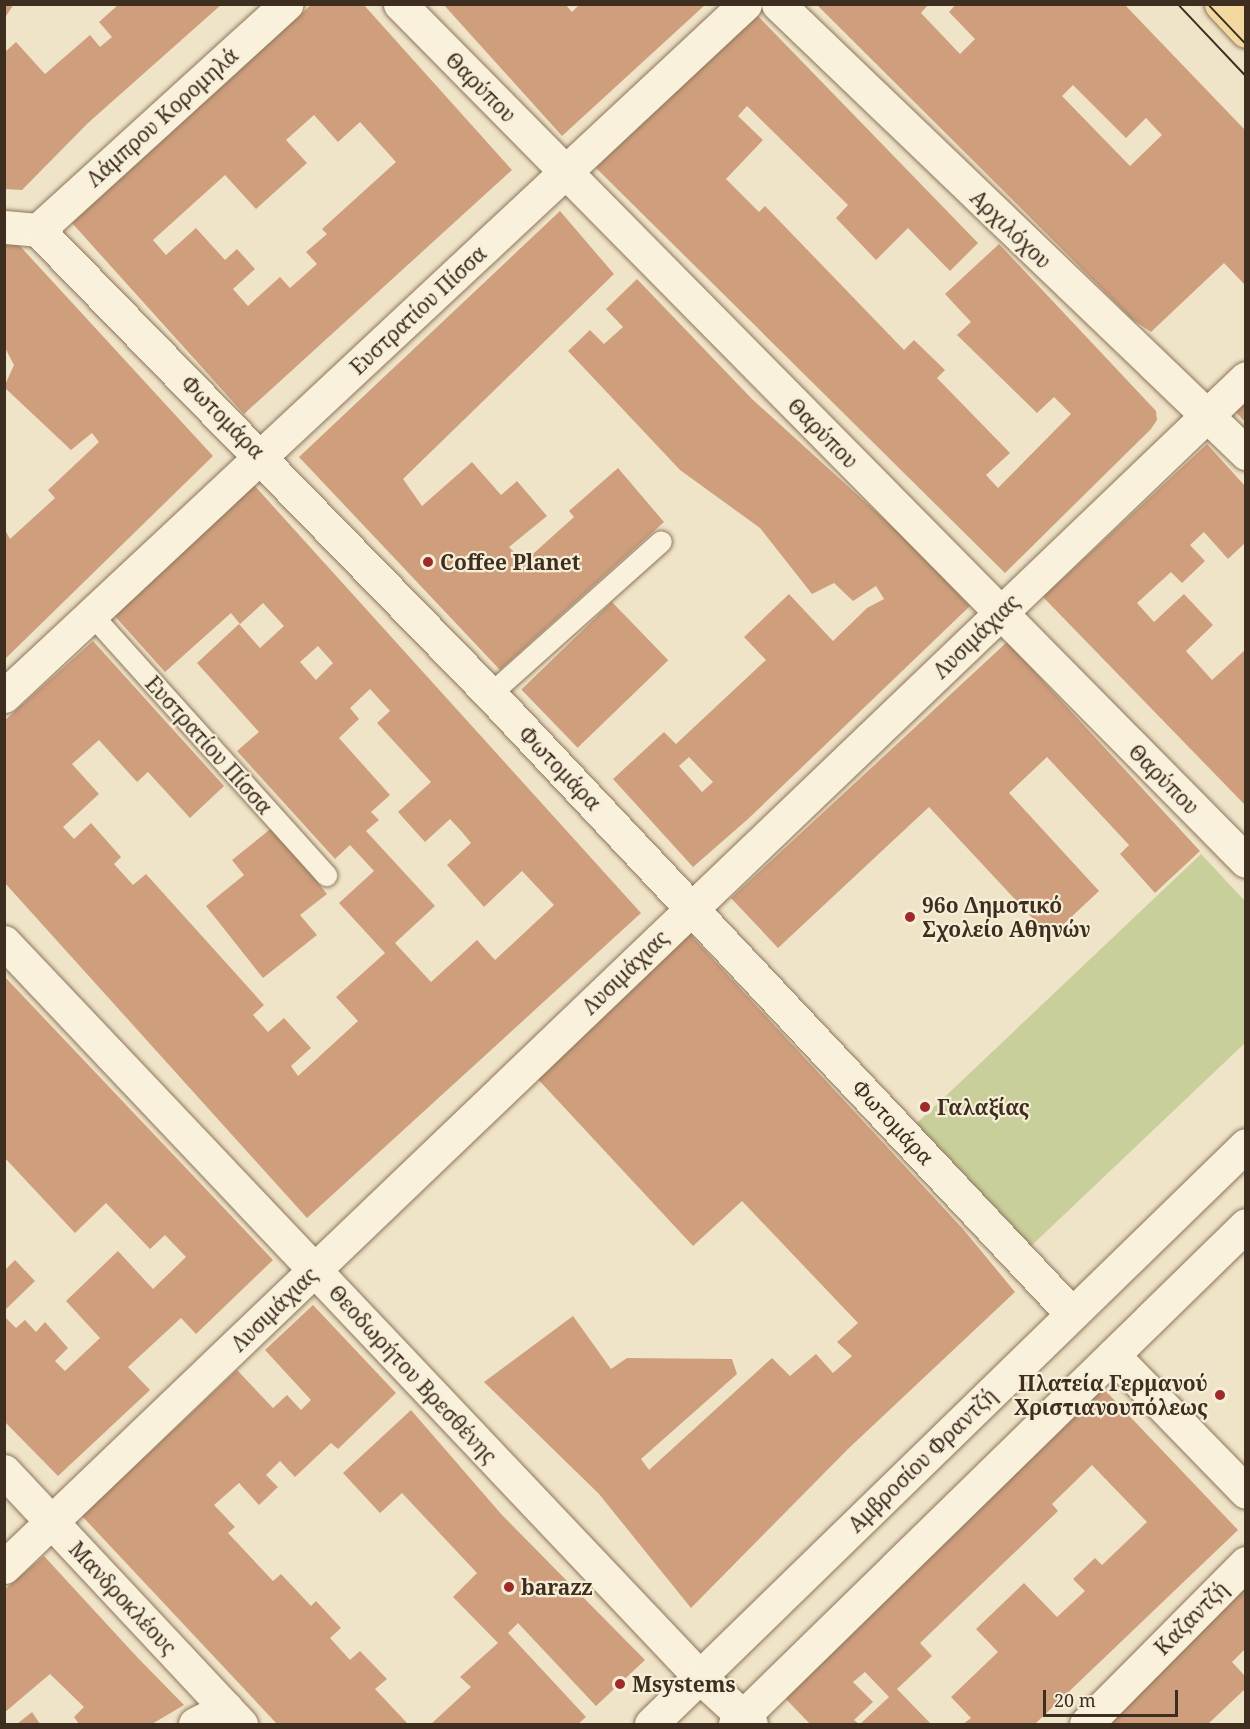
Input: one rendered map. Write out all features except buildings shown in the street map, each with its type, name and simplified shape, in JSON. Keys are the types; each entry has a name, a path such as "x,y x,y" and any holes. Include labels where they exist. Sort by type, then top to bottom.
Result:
{"main road":[{"path":"1221,4 1245,31"}],"street":[{"name":"Λάμπρου Κορομηλά","path":"38,230 286,4"},
{"name":"Θαρύπου","path":"400,4 1245,861"},
{"name":"Ευστρατίου Πίσσα","path":"4,696 745,4"},
{"name":"Αρχιλόχου","path":"778,4 1245,453"},
{"path":"4,227 38,230"},
{"name":"Φωτομάρα","path":"38,230 262,456 490,694 693,907 1072,1314"},
{"name":"Λυσιμάχιας","path":"4,1567 1245,378"},
{"name":"Θεοδωρήτου Βρεσθένης","path":"4,942 743,1722"},
{"name":"Αμβροσίου Φραντζή","path":"651,1725 1245,1145"},
{"path":"743,1722 1245,1226"},
{"path":"1113,1355 1245,1492"},
{"name":"Μανδροκλέους","path":"4,1471 233,1716"},
{"name":"Καζαντζή","path":"1086,1725 1245,1563"},
{"path":"195,1725 233,1716"}],"lane":[{"path":"490,694 661,541"},
{"name":"Ευστρατίου Πίσσα","path":"92,615 326,875"}],"green space":[{"path":"1201,854 1245,901 1245,1043 1029,1248 914,1126"}],"tram line":[{"path":"1178,4 1246,76"},
{"path":"1208,4 1246,44"}],"place":[{"name":"Coffee Planet","path":"428,562"},
{"name":"96ο Δημοτικό Σχολείο Αθηνών","path":"910,917"},
{"name":"Γαλαξίας","path":"925,1107"},
{"name":"Πλατεία Γερμανού Χριστιανουπόλεως","path":"1220,1395"},
{"name":"barazz","path":"509,1587"},
{"name":"Msystems","path":"620,1684"}]}
